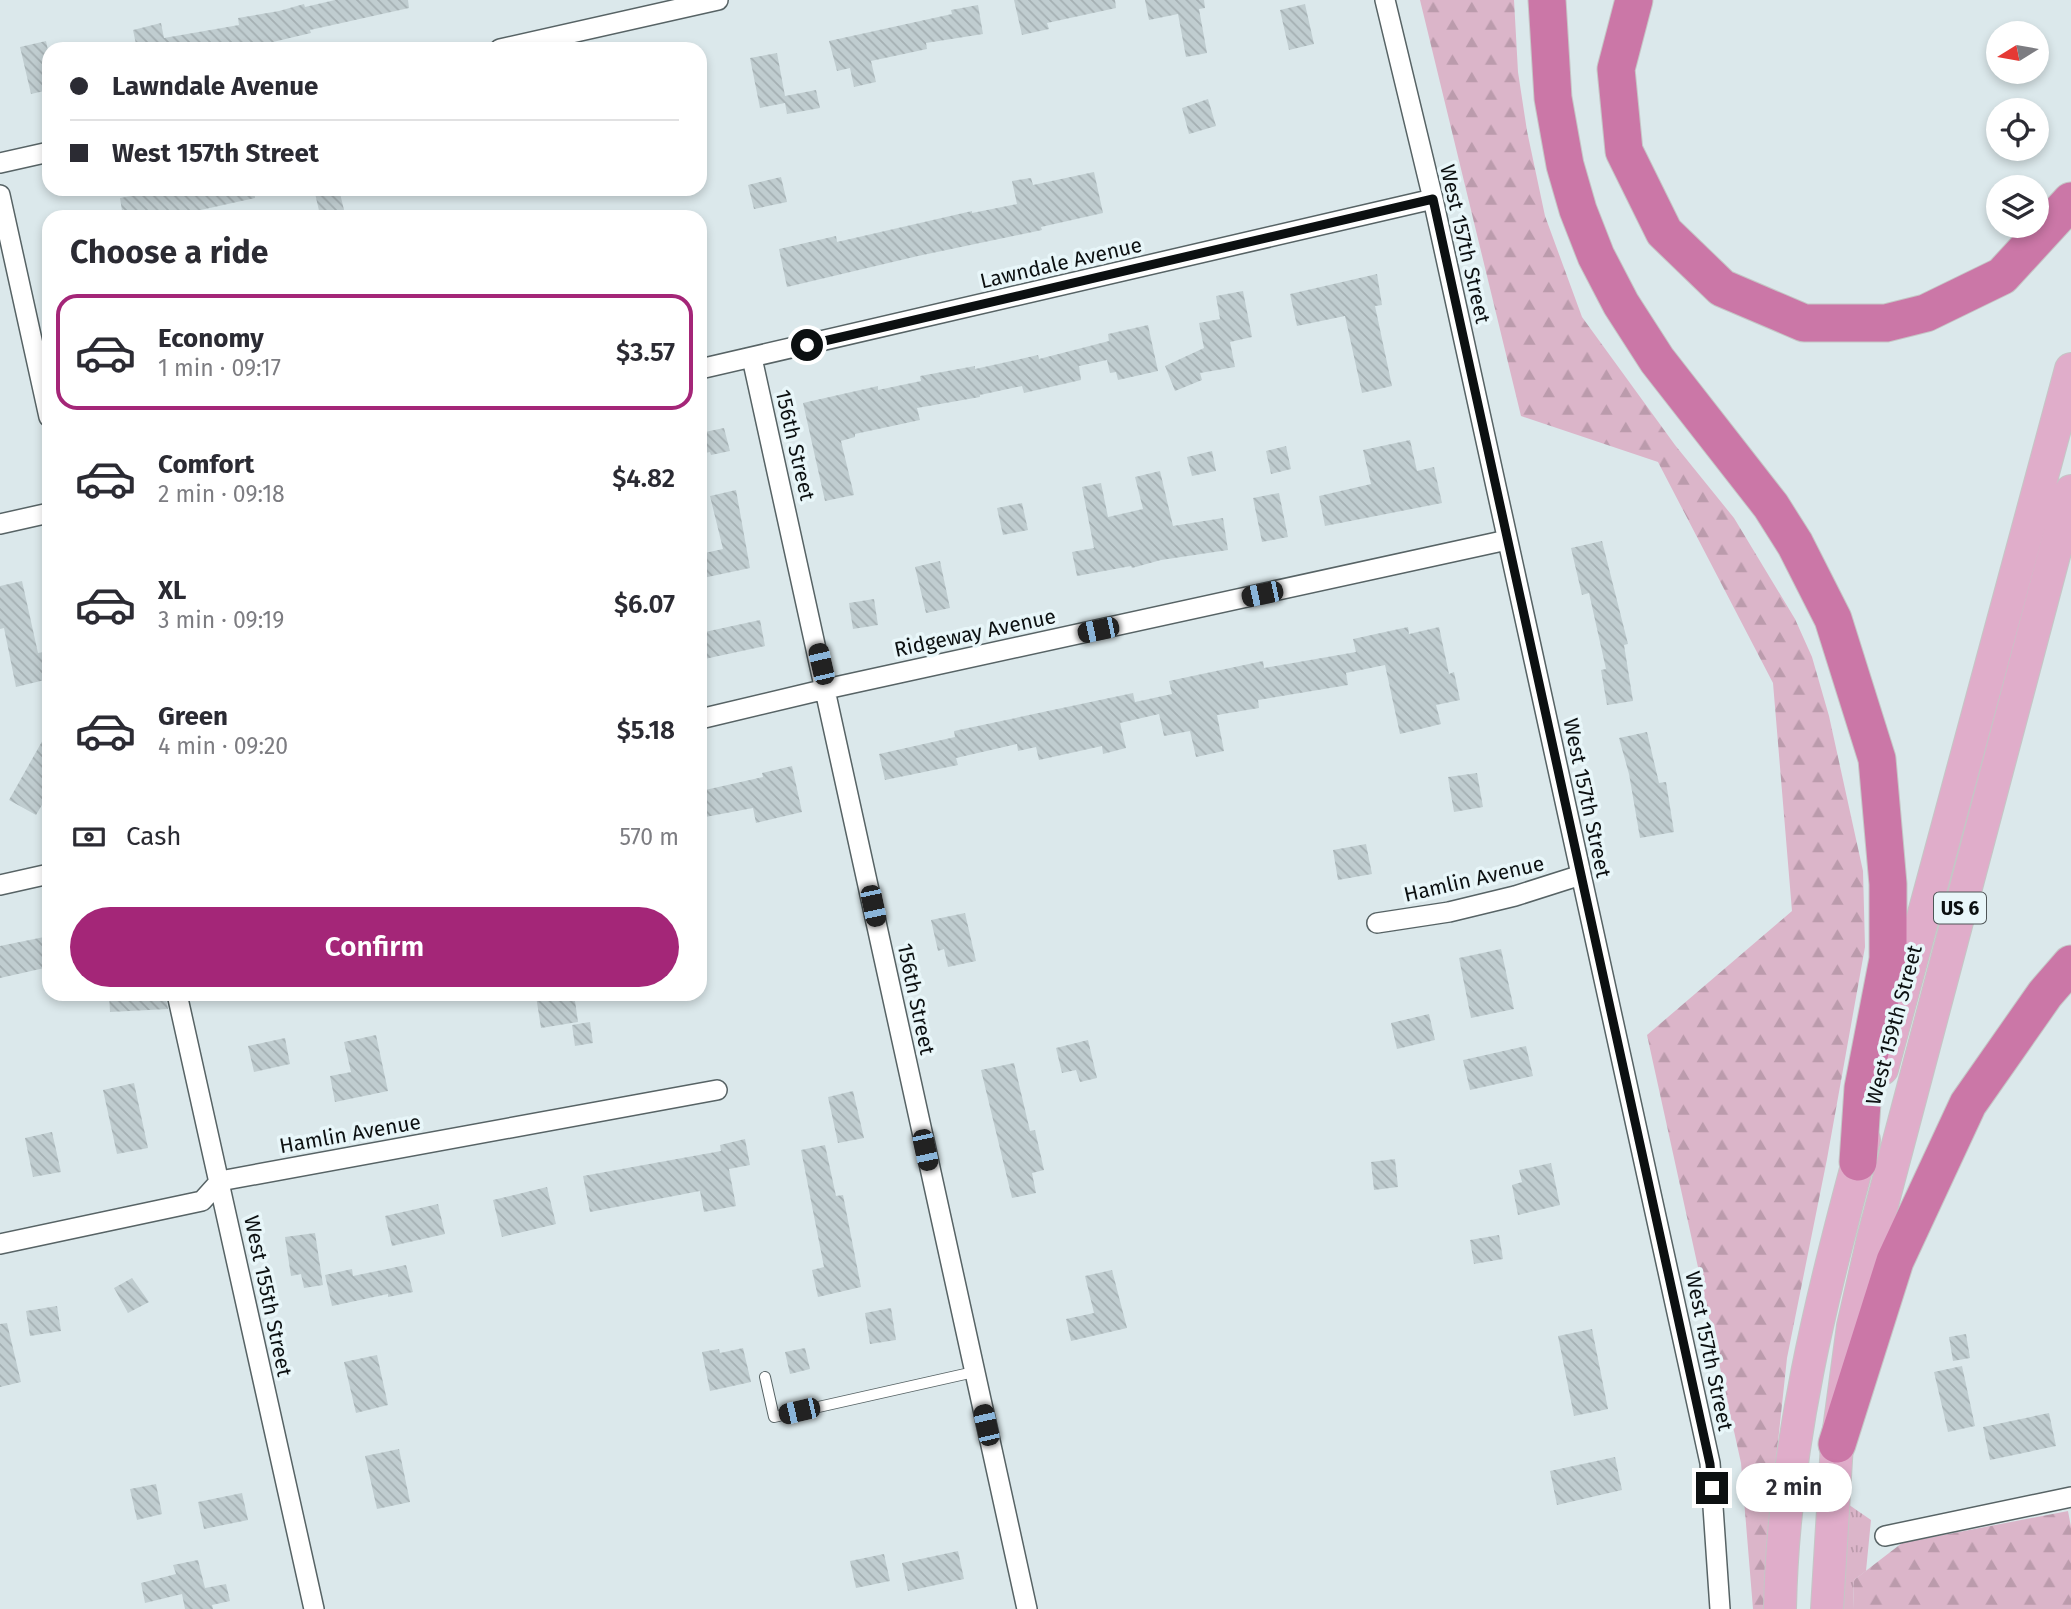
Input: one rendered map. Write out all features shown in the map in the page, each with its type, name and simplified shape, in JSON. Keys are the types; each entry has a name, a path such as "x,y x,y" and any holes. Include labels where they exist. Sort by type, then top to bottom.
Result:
{"highway":[{"path":"1547,0 1553,98 1565,165 1578,210 1596,256 1620,304 1657,360 1765,497 1795,544 1833,618 1877,759 1888,884 1888,959 1863,1088 1858,1162"},
{"path":"1634,0 1616,69 1624,151 1664,232 1722,288 1804,323 1885,323 1926,313 2001,276 2071,201"},
{"path":"1837,1444 1895,1261 1968,1104 2045,994 2071,964"}],"main road":[{"name":"West 159th Street","path":"1780,1609 1792,1461 1815,1328 2071,369"},
{"name":"West 159th Street","path":"1827,1609 1837,1444 1853,1326 1873,1238 2071,491"}],"street":[{"path":"531,42 718,0"},
{"name":"West 157th Street","path":"1385,0 1433,199 1710,1464 1720,1609"},
{"path":"0,163 42,154"},
{"path":"0,195 42,385"},
{"name":"Lawndale Avenue","path":"707,368 1433,199"},
{"name":"156th Street","path":"752,358 1027,1609"},
{"path":"0,524 42,515"},
{"name":"Ridgeway Avenue","path":"707,717 1507,540"},
{"path":"0,885 42,876"},
{"name":"Hamlin Avenue","path":"1377,923 1449,912 1581,876"},
{"name":"West 155th Street","path":"179,1001 314,1609"},
{"name":"Hamlin Avenue","path":"0,1244 202,1201 220,1181 717,1090"},
{"path":"1885,1536 2071,1497"}],"lane":[{"path":"765,1377 774,1417 974,1372"}],"green space":[{"path":"1420,0 1514,0 1518,72 1545,216 1582,317 1675,445 1734,518 1795,619 1812,657 1829,716 1863,871 1865,947 1827,1159 1787,1358 1770,1516 1765,1609 1753,1609 1741,1463 1647,1035 1792,911 1773,683 1658,462 1521,416"},
{"path":"1842,1500 1871,1520 1866,1571 1854,1580 1853,1609 1839,1609"},
{"path":"2068,1511 2071,1527 2071,1609 1853,1609 1854,1580 1902,1543"}],"building":[{"path":"335,0 408,0 409,8 310,30 311,33 273,42 136,42 133,30 161,23 164,38 239,25 238,18 304,4 305,7"},
{"path":"1014,0 1115,0 1116,8 1047,23 1049,29 1022,35"},
{"path":"1145,0 1204,0 1205,8 1199,9 1207,53 1186,57 1178,14 1149,20"},
{"path":"1305,4 1314,44 1289,50 1280,10"},
{"path":"978,5 983,34 926,43 927,49 871,61 876,82 854,87 850,68 837,71 829,41 952,14 951,10"},
{"path":"46,41 42,42 42,92 31,94 20,47"},
{"path":"777,53 785,96 816,90 820,108 787,114 785,103 760,108 750,58"},
{"path":"1208,99 1216,126 1189,134 1182,108"},
{"path":"1094,172 1103,213 1041,227 1042,230 787,287 779,249 836,236 837,242 972,211 1017,204 1012,181 1031,178 1033,185"},
{"path":"781,177 787,202 754,209 748,185"},
{"path":"316,196 341,196 344,210 319,210"},
{"path":"120,198 255,198 201,210 122,210"},
{"path":"1377,274 1382,305 1375,306 1392,386 1362,393 1345,316 1297,326 1290,294"},
{"path":"1243,291 1252,337 1230,342 1235,367 1200,373 1202,380 1175,391 1165,366 1204,348 1199,323 1220,319 1216,296"},
{"path":"1148,325 1158,371 1118,380 1116,372 1110,373 1107,360 1079,366 1081,380 1024,393 1022,386 980,397 917,408 920,420 855,434 855,437 841,441 854,495 825,501 803,403 878,386 878,390 921,381 920,376 975,366 975,369 1038,355 1039,359 1109,341 1108,334"},
{"path":"724,428 730,451 711,455 707,453 707,432"},
{"path":"1410,440 1417,471 1434,467 1442,503 1325,526 1319,496 1371,484 1363,450"},
{"path":"1286,446 1291,469 1271,474 1266,451"},
{"path":"1212,451 1216,471 1192,476 1187,457"},
{"path":"1160,471 1173,526 1223,518 1228,550 1077,576 1072,552 1094,548 1082,487 1101,483 1108,517 1143,509 1135,477"},
{"path":"736,490 750,568 707,577 707,552 723,549 710,496"},
{"path":"1279,493 1288,537 1262,542 1253,498"},
{"path":"1022,503 1028,530 1003,535 997,508"},
{"path":"1602,541 1628,644 1624,645 1633,701 1607,705 1601,670 1606,669 1589,593 1582,595 1571,548"},
{"path":"940,561 950,608 926,613 915,567"},
{"path":"22,581 38,653 42,652 42,681 16,687 4,628 0,629 0,586"},
{"path":"874,599 878,625 853,629 849,603"},
{"path":"760,620 765,646 707,658 707,631"},
{"path":"1408,627 1409,634 1439,627 1449,674 1454,672 1460,700 1436,705 1441,724 1400,734 1385,665 1346,673 1348,685 1258,700 1259,708 1217,715 1224,751 1196,757 1190,731 1164,736 1159,714 1120,723 1126,748 1103,754 1102,746 1039,760 1036,747 1018,751 1017,744 956,758 958,765 885,780 879,754 955,737 954,731 1133,693 1135,702 1172,694 1169,681 1263,661 1264,668 1356,652 1353,639"},
{"path":"1647,732 1659,783 1666,782 1674,832 1640,838 1629,774 1619,738"},
{"path":"42,741 42,805 36,815 9,800"},
{"path":"792,766 802,812 756,823 753,808 707,817 707,790 763,777 762,773"},
{"path":"1477,773 1483,807 1454,812 1448,777"},
{"path":"1366,844 1372,874 1338,880 1333,850"},
{"path":"965,913 976,961 948,967 944,949 938,951 931,920"},
{"path":"42,937 42,969 0,978 0,946"},
{"path":"1501,949 1514,1009 1471,1018 1459,958"},
{"path":"109,1001 166,1001 168,1009 110,1012"},
{"path":"537,1001 575,1001 578,1022 541,1028"},
{"path":"1429,1014 1435,1040 1397,1049 1391,1023"},
{"path":"590,1022 593,1043 575,1046 572,1025"},
{"path":"376,1035 388,1091 335,1102 330,1076 351,1072 344,1042"},
{"path":"285,1038 290,1064 254,1072 248,1046"},
{"path":"1088,1040 1097,1078 1080,1082 1076,1070 1062,1073 1056,1048"},
{"path":"1526,1046 1533,1076 1470,1090 1463,1060"},
{"path":"1014,1063 1030,1131 1035,1130 1044,1170 1032,1173 1036,1193 1012,1198 981,1070"},
{"path":"134,1083 148,1148 117,1154 103,1090"},
{"path":"853,1091 864,1138 838,1143 828,1097"},
{"path":"52,1132 61,1172 33,1177 25,1138"},
{"path":"745,1139 750,1165 729,1169 736,1206 704,1212 700,1191 590,1212 583,1176 721,1151 720,1145"},
{"path":"825,1145 836,1196 843,1195 861,1287 818,1297 812,1270 824,1267 801,1150"},
{"path":"1395,1159 1398,1187 1374,1190 1371,1162"},
{"path":"1551,1163 1560,1205 1518,1215 1512,1185 1522,1182 1519,1170"},
{"path":"547,1187 556,1224 502,1237 493,1200"},
{"path":"438,1204 445,1234 392,1246 385,1216"},
{"path":"315,1233 323,1285 304,1288 301,1274 291,1276 285,1237"},
{"path":"1499,1235 1503,1259 1474,1264 1470,1240"},
{"path":"406,1265 413,1292 388,1297 388,1294 332,1306 325,1275 352,1269 353,1276"},
{"path":"1112,1270 1127,1328 1071,1341 1066,1319 1094,1313 1085,1276"},
{"path":"132,1278 149,1302 128,1313 114,1288"},
{"path":"57,1306 61,1331 30,1336 26,1311"},
{"path":"891,1308 896,1340 870,1344 865,1313"},
{"path":"7,1323 21,1382 0,1387 0,1324"},
{"path":"1592,1329 1608,1409 1574,1416 1558,1336"},
{"path":"1966,1334 1970,1358 1953,1361 1949,1337"},
{"path":"743,1348 751,1382 710,1391 702,1352 719,1349 720,1353"},
{"path":"805,1348 810,1369 790,1374 785,1352"},
{"path":"377,1355 388,1405 356,1413 344,1362"},
{"path":"1962,1366 1975,1426 1948,1432 1934,1372"},
{"path":"2049,1413 2056,1446 1990,1460 1983,1427"},
{"path":"399,1449 410,1502 377,1509 365,1456"},
{"path":"1615,1457 1622,1490 1557,1505 1550,1471"},
{"path":"156,1484 162,1514 137,1520 130,1489"},
{"path":"242,1493 248,1520 204,1529 198,1502"},
{"path":"958,1551 964,1579 908,1591 902,1563"},
{"path":"884,1554 890,1581 856,1588 850,1561"},
{"path":"198,1560 205,1588 226,1584 230,1601 212,1605 213,1609 185,1609 182,1594 145,1603 141,1583 176,1574 173,1565"}],"route":[{"path":"807,345 1433,199 1710,1464 1712,1488"}]}
